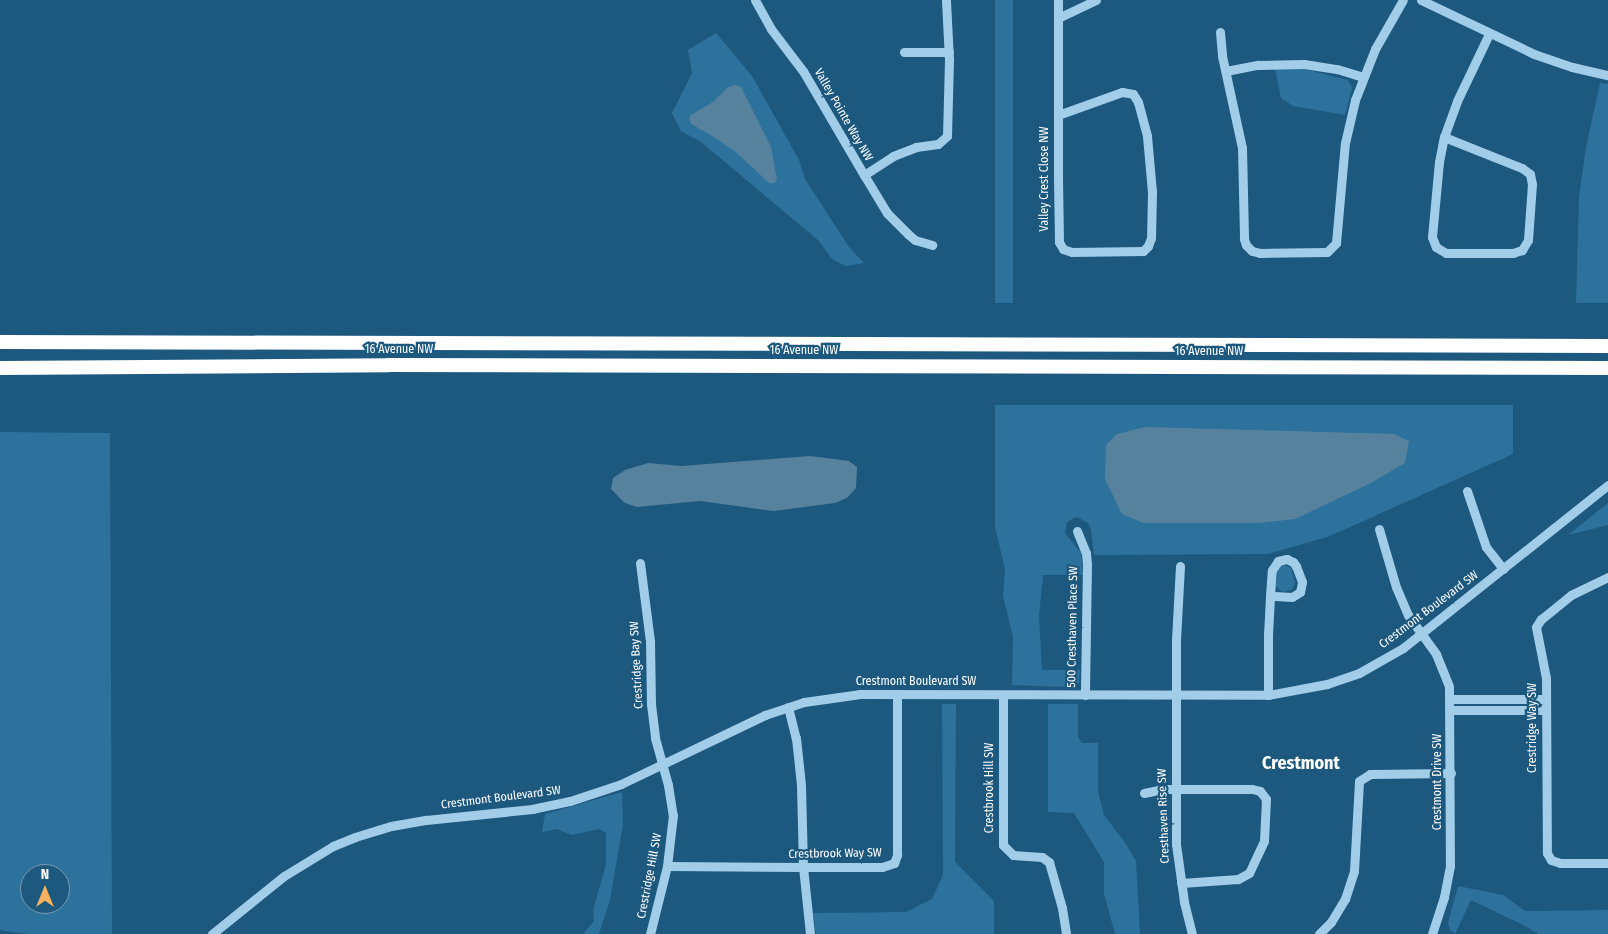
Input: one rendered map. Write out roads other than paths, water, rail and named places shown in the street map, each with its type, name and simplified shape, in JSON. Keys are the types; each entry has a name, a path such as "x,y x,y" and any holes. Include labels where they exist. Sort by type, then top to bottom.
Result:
{"highway":[{"name":"16 Avenue NW","path":"0,342 1608,346"},
{"name":"16 Avenue NW","path":"0,368 438,365 1608,368"}],"street":[{"name":"Valley Pointe Way NW","path":"755,0 770,29 803,71 864,175 893,156 916,147 938,144 947,136 949,52 946,0"},
{"name":"Valley Crest Close NW","path":"1058,0 1058,18 1058,115 1058,240 1060,246 1072,252 1143,251 1148,246 1151,238 1152,192 1147,136 1138,102 1133,94 1122,92 1058,115"},
{"path":"1058,18 1096,0"},
{"path":"1220,32 1242,148 1244,239 1248,248 1260,253 1327,252 1334,247 1337,238 1346,136 1363,77 1378,44 1403,0"},
{"path":"1421,0 1488,34 1555,62 1608,75"},
{"path":"1444,136 1522,168 1530,174 1532,184 1528,240 1522,250 1513,253 1446,253 1436,247 1432,237 1444,136 1457,101 1488,34"},
{"path":"904,52 949,52"},
{"path":"1226,71 1258,64 1304,64 1337,69 1363,77"},
{"path":"864,175 887,213 915,240 932,245"},
{"name":"Crestmont Boulevard SW","path":"212,934 284,876 333,846 355,837 391,826 426,820 532,809 570,802 612,787 765,714 788,707 837,696 897,694 1268,695 1303,690 1359,673 1403,648 1422,634 1608,485"},
{"path":"1467,491 1486,547 1503,569"},
{"name":"Crestmont Drive SW","path":"1379,529 1403,604 1442,664 1450,699 1450,866 1444,898 1434,933"},
{"name":"500 Cresthaven Place SW","path":"1077,530 1086,553 1087,564 1085,695"},
{"path":"1268,695 1267,654 1270,596 1274,565 1281,560 1290,560 1296,566 1302,582 1300,592 1292,597 1270,596"},
{"name":"Crestridge Bay SW","path":"640,563 650,641 653,722 661,764"},
{"name":"Cresthaven Rise SW","path":"1180,566 1175,695 1176,844 1181,883 1192,934"},
{"name":"Crestridge Way SW","path":"1608,577 1590,584 1571,595 1541,619 1536,632 1544,661 1546,699 1547,853 1551,860 1560,863 1608,863"},
{"name":"Crestbrook Way SW","path":"667,866 882,867 894,863 897,855 897,694"},
{"name":"Crestbrook Hill SW","path":"1003,695 1003,845 1013,856 1042,857 1049,862 1056,885 1066,934"},
{"path":"1450,699 1546,699"},
{"path":"788,707 796,738 801,785 803,868 810,934"},
{"path":"1450,710 1546,710"},
{"name":"Crestridge Hill SW","path":"650,934 667,866 673,815 668,785 661,764"},
{"path":"1319,934 1330,922 1345,899 1354,871 1358,846 1359,782 1370,774 1451,773"},
{"path":"1144,793 1175,789 1256,789 1264,796 1267,803 1264,841 1249,873 1238,879 1181,883"}],"district":[{"name":"Crestmont","path":"1301,763"}]}
